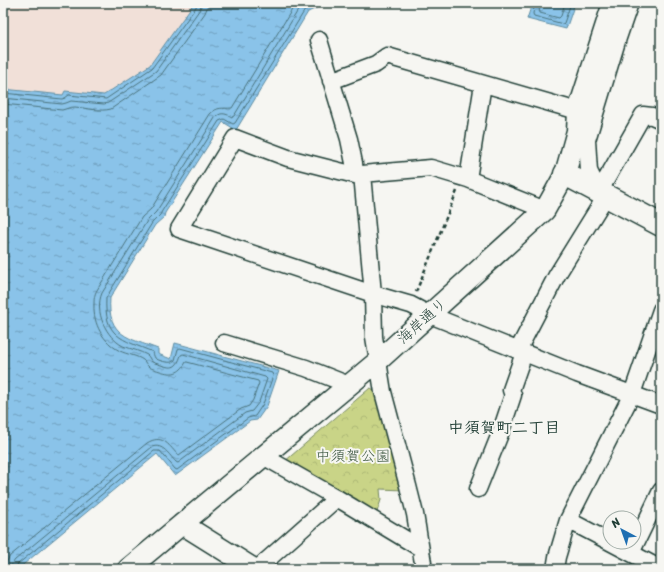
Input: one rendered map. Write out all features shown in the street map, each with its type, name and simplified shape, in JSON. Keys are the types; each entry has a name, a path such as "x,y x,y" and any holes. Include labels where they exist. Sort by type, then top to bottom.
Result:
{"main road":[{"path":"565,174 661,226"}],"street":[{"name":"海岸通り","path":"128,569 378,361 544,210 565,174 577,131 578,111 613,3"},
{"path":"603,194 589,171 587,140 630,3"},
{"path":"319,40 349,139 354,163 359,174 373,294 374,337 383,392 415,514 423,569"},
{"path":"331,81 376,64 387,56 578,111"},
{"path":"465,178 483,84"},
{"path":"478,489 500,434 513,395 511,390 521,351 557,275 603,194 643,115 652,116 661,120"},
{"path":"544,210 465,178 430,168 359,174 288,158 235,138 179,229 373,294 411,305 430,315 577,374 661,405"},
{"path":"555,569 568,520 632,394 661,310"},
{"path":"224,343 306,368 349,385"},
{"path":"263,456 420,548"},
{"path":"631,553 661,491"},
{"path":"182,524 256,569 337,498"},
{"path":"568,520 602,538"},
{"path":"625,550 661,569"}],"path":[{"path":"411,305 465,178"}],"shaded area":[{"path":"3,3 194,3 150,65 104,95 65,91 63,95 3,89"}],"green space":[{"name":"中須賀公園","path":"370,388 379,392 404,490 380,489 381,500 375,518 284,462"}],"water":[{"path":"194,3 327,3 308,12 236,130 223,122 165,213 164,217 155,225 110,298 112,320 116,328 122,334 138,342 158,349 158,354 171,359 175,343 279,371 267,406 257,420 250,421 175,476 157,454 18,569 3,569 3,89 63,95 65,91 104,95 150,65"},
{"path":"516,3 575,3 566,29 527,19 531,7"}],"district":[{"name":"中須賀町二丁目","path":"504,427"}]}
